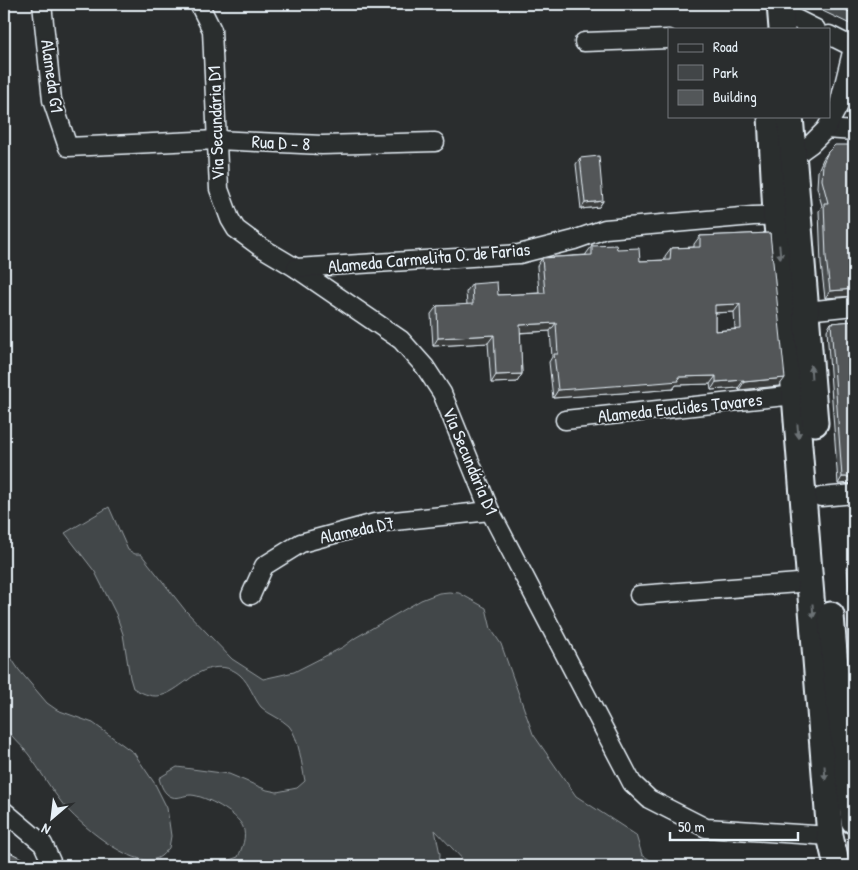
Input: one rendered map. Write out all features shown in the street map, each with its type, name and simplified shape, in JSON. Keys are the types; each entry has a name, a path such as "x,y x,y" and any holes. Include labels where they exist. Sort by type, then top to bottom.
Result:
{"street":[{"name":"Alameda G1","path":"42,4 52,100 68,147"},
{"name":"Via Secundária D1","path":"200,4 212,30 219,189 230,219 236,229 259,246 296,268 401,340 425,367 442,393 490,511 632,783 649,799 706,828 830,836"},
{"path":"774,15 813,28"},
{"path":"784,163 826,129 839,105 854,46 830,35"},
{"path":"584,42 668,39"},
{"path":"772,118 784,163"},
{"path":"790,118 784,163 795,395 830,836 837,866"},
{"path":"826,129 854,131"},
{"name":"Rua D - 8","path":"68,147 217,140 322,144 435,142"},
{"path":"787,215 814,310 821,497 845,677 854,821"},
{"name":"Alameda Carmelita O. de Farias","path":"296,268 519,254 574,240 605,229 787,215"},
{"path":"814,310 854,306"},
{"name":"Alameda Euclides Tavares","path":"565,420 795,395"},
{"path":"821,497 854,494"},
{"name":"Alameda D7","path":"252,596 264,566 301,543 375,524 490,511"},
{"path":"639,595 811,582"},
{"path":"4,811 43,844 53,866"}],"green space":[{"path":"109,507 128,550 135,554 141,554 185,610 232,659 263,679 294,672 343,647 355,638 421,600 439,593 459,593 486,608 491,629 501,644 533,734 576,796 636,835 642,855 658,866 469,866 435,830 440,854 439,866 212,866 238,857 244,839 244,831 240,822 228,811 205,798 191,795 177,798 169,796 163,789 159,778 177,767 229,774 267,790 277,792 297,788 305,781 298,745 289,726 261,707 240,675 227,668 207,669 174,690 162,695 149,695 133,688 123,634 116,614 95,572 65,533"},
{"path":"4,647 19,670 47,703 57,710 93,723 134,753 155,784 167,808 171,836 169,848 161,856 147,860 134,857 120,851 92,832 62,803 29,755 7,730 4,726"}],"building":[{"path":"833,4 854,4 854,14"},
{"path":"835,145 854,145 854,289 830,291 826,257 824,203 828,203 822,180 823,163 828,152"},
{"path":"599,156 603,201 585,203 580,158"},
{"path":"770,233 785,378 744,382 744,380 716,382 716,376 678,377 679,381 558,390 554,354 558,354 556,323 520,325 522,374 496,375 494,335 438,338 437,306 473,304 472,284 497,282 498,295 545,293 542,258 592,255 592,246 616,245 617,249 639,248 640,261 670,260 671,248 700,247 700,236","holes":["740,304 741,329 715,331 715,305"]},
{"path":"854,321 854,477 842,477 831,323"},
{"path":"852,559 854,559 854,584"},
{"path":"4,849 36,866 4,866"}]}
